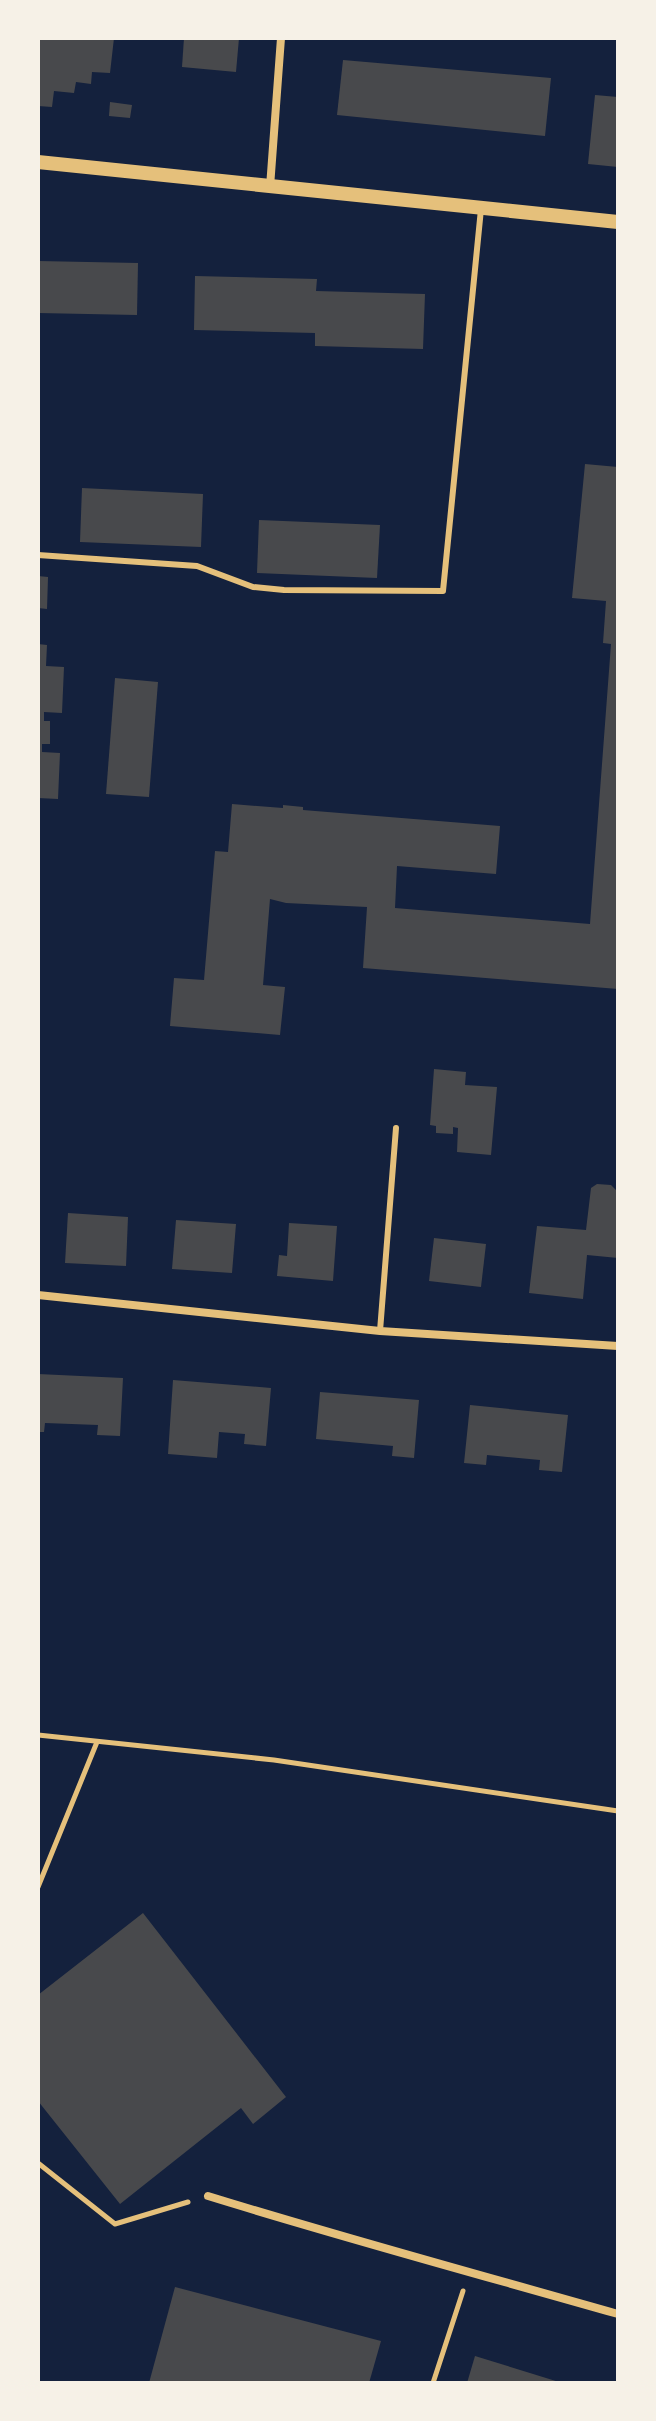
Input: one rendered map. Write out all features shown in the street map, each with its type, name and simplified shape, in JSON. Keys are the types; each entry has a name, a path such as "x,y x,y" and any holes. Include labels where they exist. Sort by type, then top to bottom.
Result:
{"street":[{"path":"269,187 281,38"},
{"path":"38,162 618,222"},
{"path":"38,1295 380,1331 618,1346"},
{"path":"208,2196 405,2256 618,2314"}],"lane":[{"path":"38,555 197,566 253,587 284,590 443,591 481,209"},
{"path":"380,1331 396,1128"}],"path":[{"path":"38,1735 274,1760 618,1811"},
{"path":"38,1887 97,1742"},
{"path":"38,2163 115,2224 208,2196"},
{"path":"433,2383 469,2271"}],"building":[{"path":"38,38 114,38 110,73 92,72 91,84 76,82 74,93 54,91 52,107 38,106"},
{"path":"184,38 239,38 236,72 182,67"},
{"path":"343,60 551,78 545,136 337,115"},
{"path":"595,95 618,97 618,167 588,164"},
{"path":"110,102 132,105 130,118 109,116"},
{"path":"38,261 138,263 137,315 38,313"},
{"path":"195,276 317,279 316,291 425,294 423,349 315,346 315,333 194,330"},
{"path":"585,464 618,467 618,989 363,968 367,907 286,903 270,899 263,985 285,987 280,1035 170,1026 174,978 204,980 215,851 228,852 232,804 283,808 283,805 303,807 303,810 500,826 496,874 397,866 395,908 590,924 611,644 603,643 606,601 572,598"},
{"path":"82,488 203,494 201,547 80,542"},
{"path":"259,520 380,525 377,578 257,573"},
{"path":"38,576 48,577 47,609 38,608"},
{"path":"38,644 47,645 46,666 64,667 62,713 44,712 44,721 50,721 50,744 42,744 42,752 60,753 58,799 38,798"},
{"path":"115,678 158,682 149,797 106,794"},
{"path":"434,1069 466,1072 465,1085 497,1087 491,1155 457,1152 458,1128 453,1127 453,1134 436,1133 436,1126 430,1125"},
{"path":"597,1184 611,1185 618,1192 618,1258 587,1255 583,1299 529,1293 537,1226 586,1230 591,1188"},
{"path":"68,1213 128,1217 126,1266 65,1263"},
{"path":"176,1220 236,1224 232,1273 172,1269"},
{"path":"289,1223 337,1226 333,1281 277,1276 279,1255 287,1256"},
{"path":"434,1238 486,1244 481,1287 429,1281"},
{"path":"38,1374 123,1378 120,1436 97,1435 98,1425 45,1423 44,1432 38,1432"},
{"path":"173,1380 271,1388 266,1446 244,1444 245,1434 219,1432 217,1458 168,1454"},
{"path":"320,1392 419,1400 414,1458 392,1456 393,1446 316,1439"},
{"path":"470,1405 568,1415 562,1472 539,1470 540,1460 487,1455 486,1465 464,1463"},
{"path":"143,1913 286,2097 253,2124 241,2108 120,2204 38,2101 38,1995"},
{"path":"175,2287 381,2341 369,2383 149,2383"},
{"path":"475,2356 559,2382 467,2383"}]}
